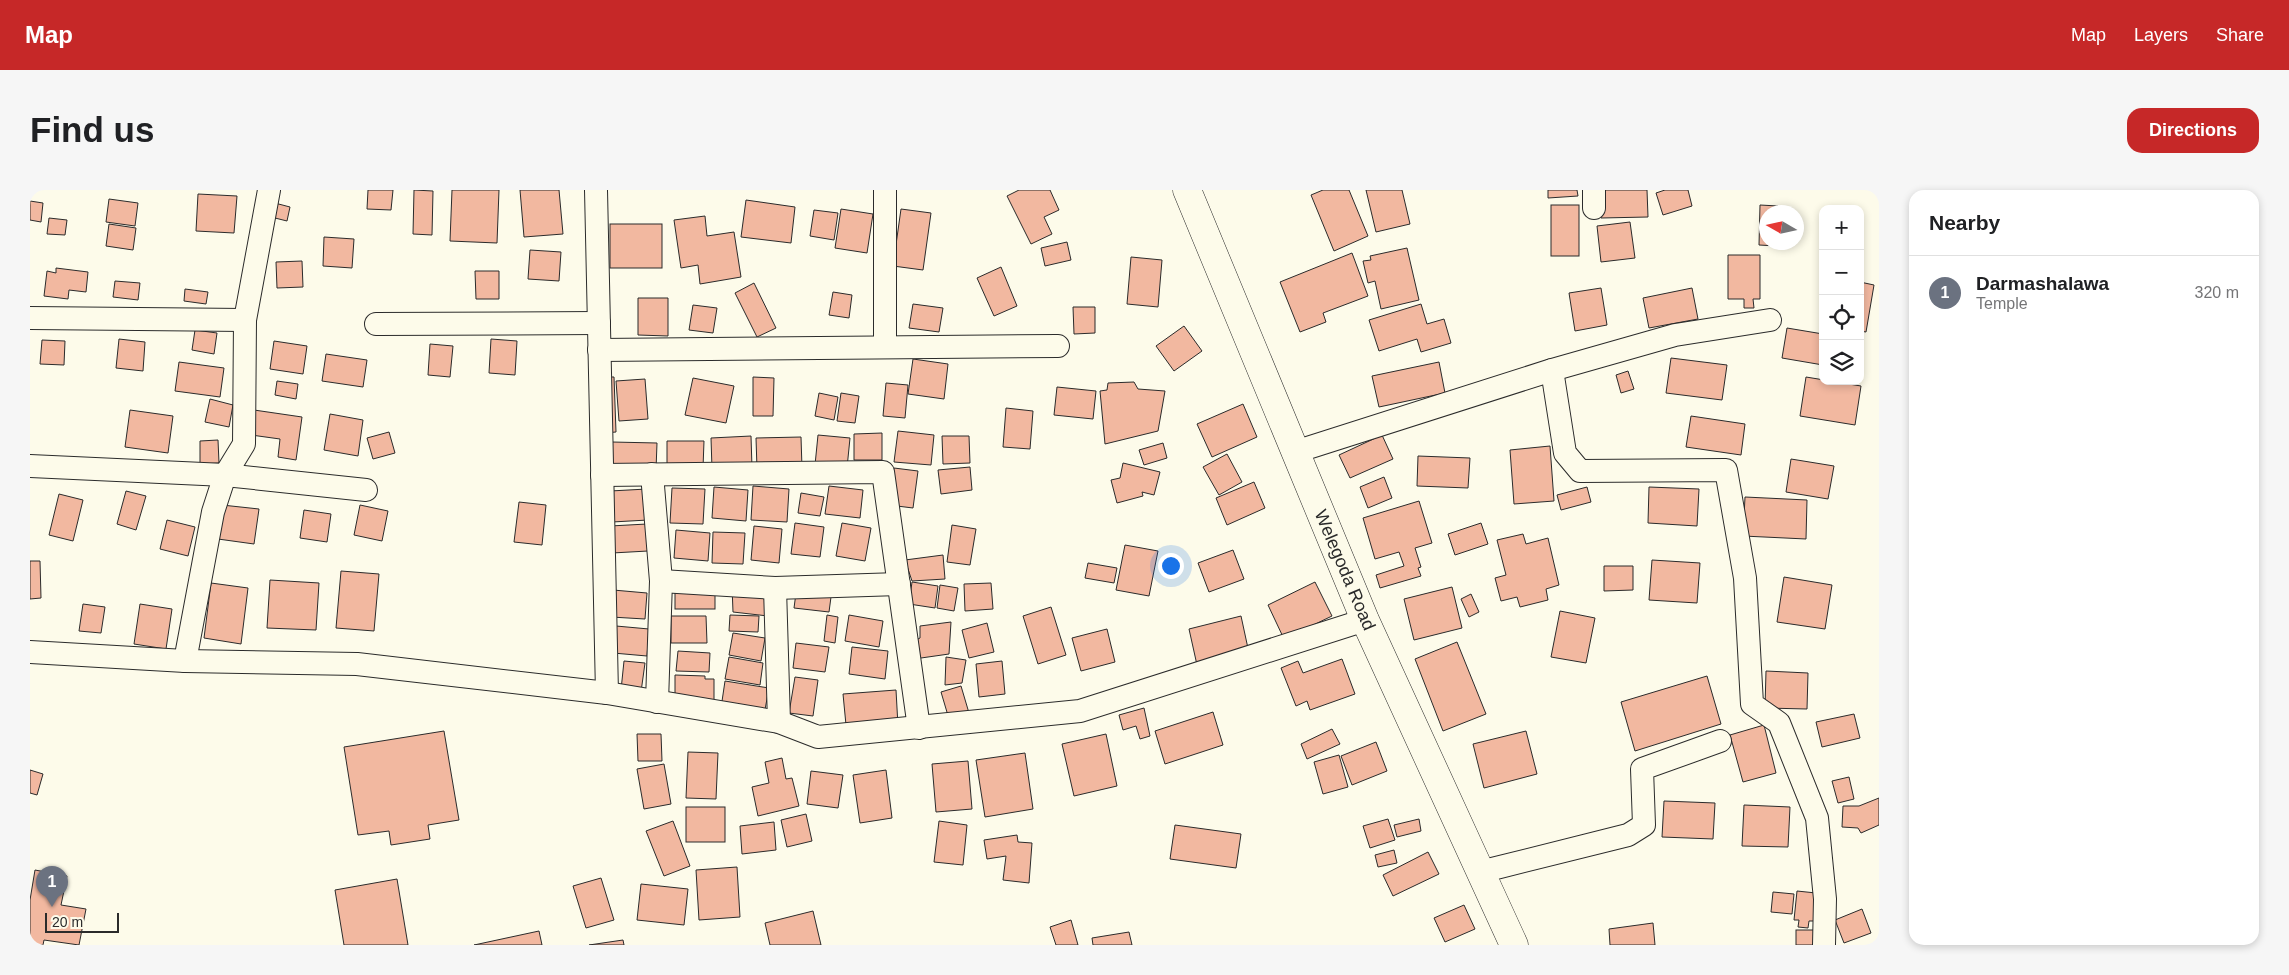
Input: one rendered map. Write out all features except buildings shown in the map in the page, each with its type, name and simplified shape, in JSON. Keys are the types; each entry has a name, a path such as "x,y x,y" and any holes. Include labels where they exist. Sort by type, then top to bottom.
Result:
{"street":[{"path":"185,661 213,512 225,475 244,444 245,320 269,190"},
{"path":"596,190 607,693"},
{"path":"885,190 885,347"},
{"name":"Welegoda Road","path":"1187,190 1365,620 1514,945"},
{"path":"30,318 245,320"},
{"path":"1295,452 1552,370 1675,335 1770,320"},
{"path":"376,324 599,323"},
{"path":"599,350 1058,346"},
{"path":"1552,370 1565,453 1580,471 1726,470 1745,578 1752,704 1779,723 1817,818 1825,899 1824,945"},
{"path":"30,466 225,475 366,490"},
{"path":"602,475 883,472 920,728"},
{"path":"652,474 661,581 657,702"},
{"path":"661,581 775,588 899,584"},
{"path":"775,588 779,722"},
{"path":"30,652 185,661 357,664 607,693 779,722 818,737 920,728 1080,710 1365,620"},
{"path":"1480,872 1628,835 1644,825 1642,769 1720,742"}],"place":[{"name":"Darmashalawa","path":"52,907"}]}
